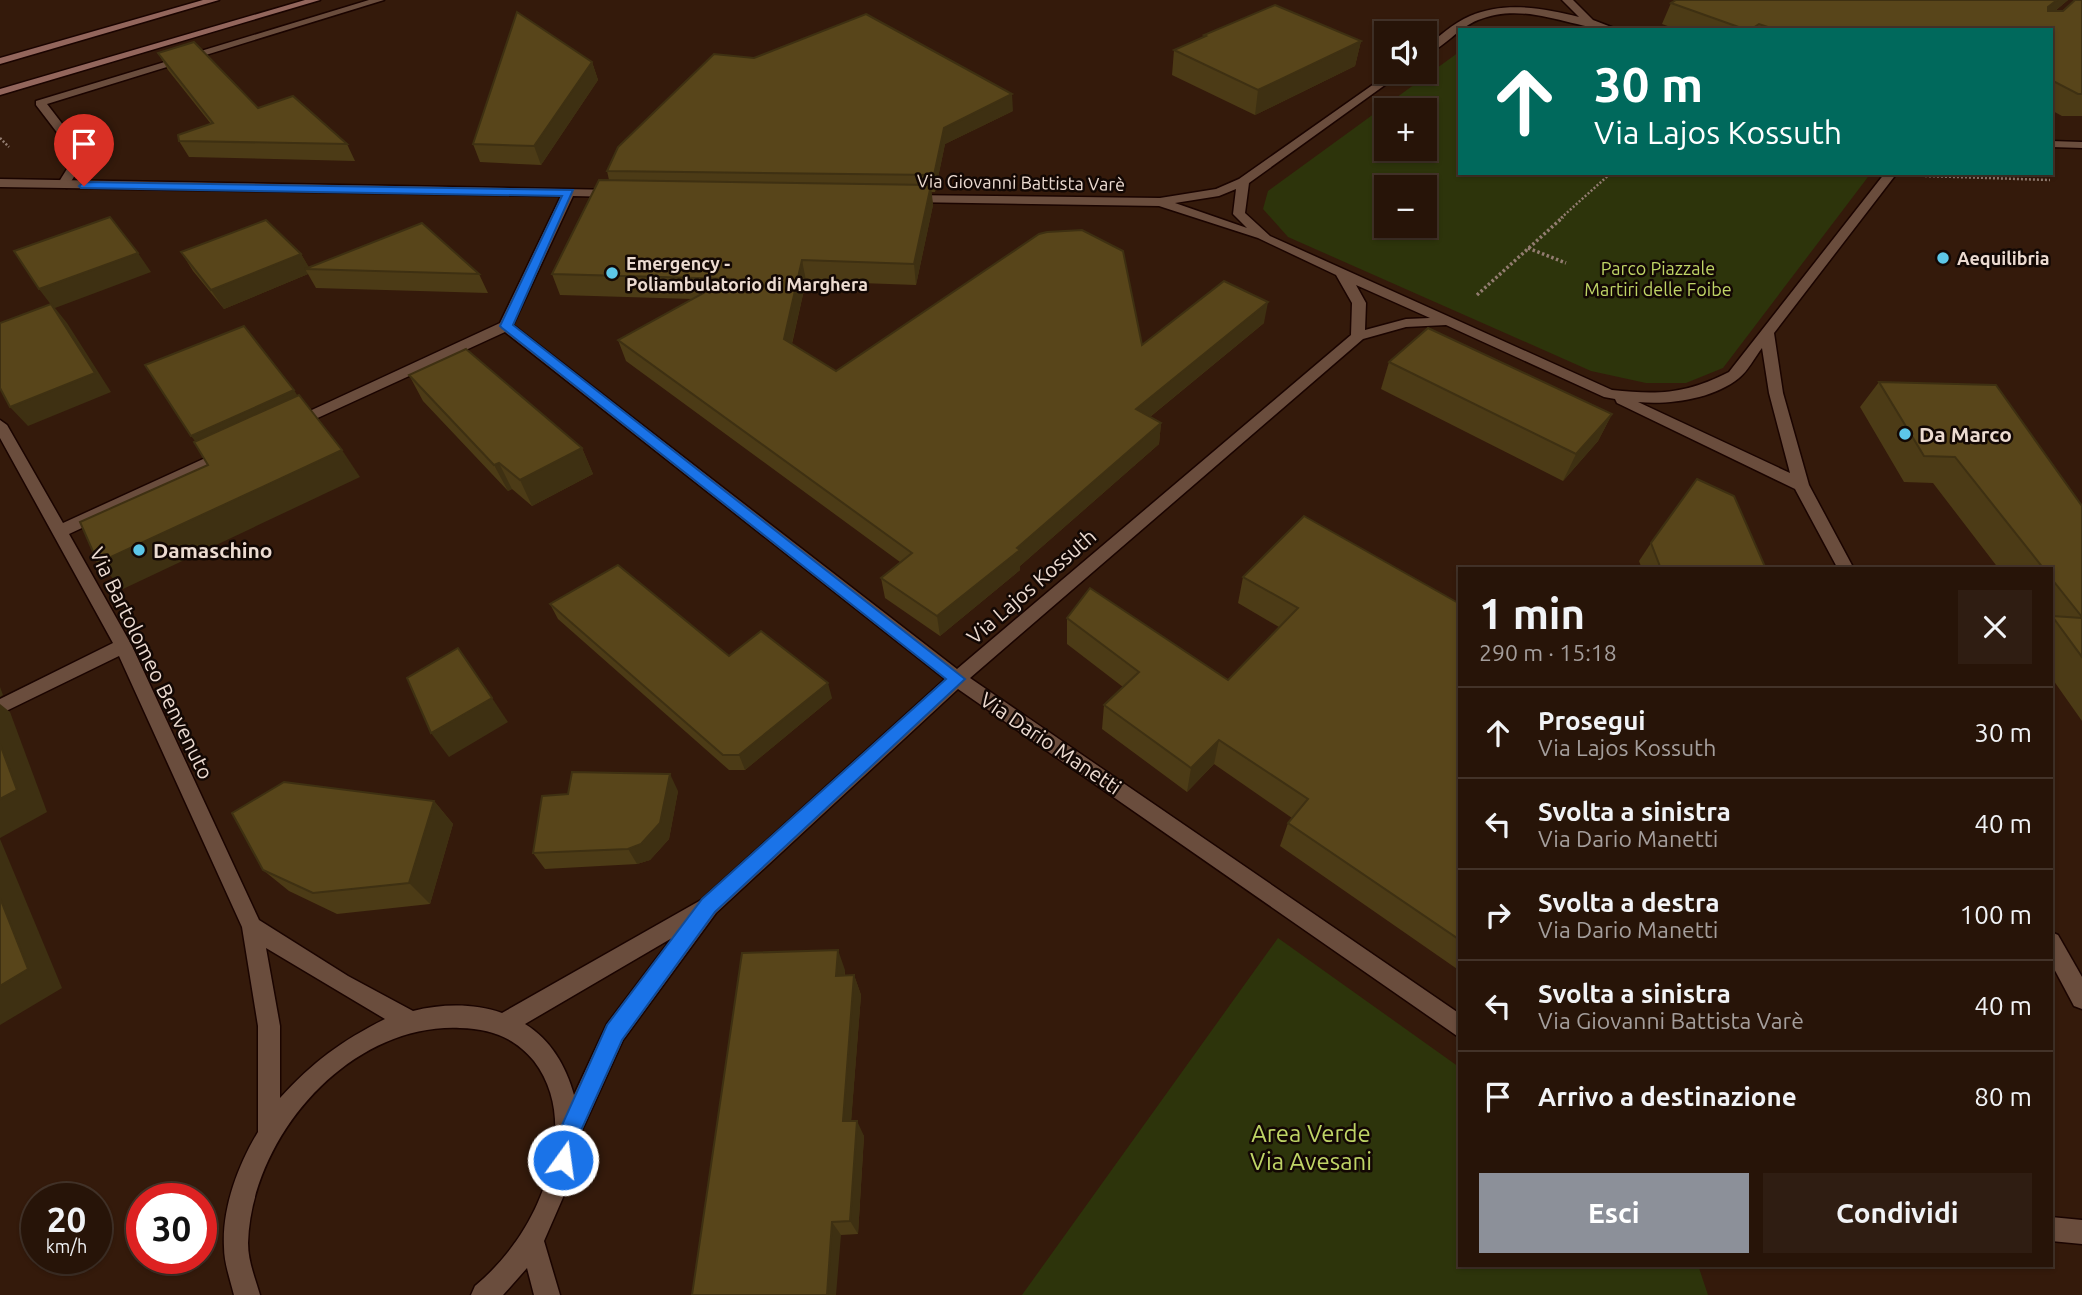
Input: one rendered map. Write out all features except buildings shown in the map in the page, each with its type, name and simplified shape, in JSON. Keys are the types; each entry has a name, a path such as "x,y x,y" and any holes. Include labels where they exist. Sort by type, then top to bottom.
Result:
{"main road":[{"path":"0,61 214,0"},
{"path":"0,92 315,0"}],"street":[{"path":"63,185 81,156 40,103 379,0"},
{"path":"1459,28 1496,0"},
{"path":"1567,0 1591,22"},
{"path":"1473,18 1500,11 1537,12 1608,28"},
{"path":"1437,44 1458,29"},
{"path":"1160,202 1219,192 1242,182 1381,84"},
{"path":"2053,144 2082,145"},
{"path":"1609,394 1661,400 1702,392 1734,375 1889,175"},
{"path":"1242,182 1239,214 1266,239"},
{"path":"0,183 625,193"},
{"path":"284,428 506,326 569,192"},
{"name":"Via Giovanni Battista Varè","path":"890,198 1160,202"},
{"path":"1160,202 1266,239 1609,394 1801,485"},
{"path":"1337,271 1355,290 1361,306 1358,336 1406,323 1448,322"},
{"name":"Via Dario Manetti","path":"506,326 957,679 1458,1026"},
{"path":"1767,332 1776,393 1801,485 1845,567"},
{"name":"Via Lajos Kossuth","path":"709,906 957,679 1358,336"},
{"name":"Via Bartolomeo Benvenuto","path":"0,425 123,646 252,927 269,1026 269,1131"},
{"path":"61,531 246,445"},
{"path":"0,707 123,646"},
{"path":"506,1023 709,906"},
{"path":"484,1295 532,1241 558,1187 568,1134 615,1032 709,906"},
{"path":"252,927 340,983 409,1021"},
{"path":"2053,946 2082,998"},
{"path":"247,1295 235,1245 243,1187 269,1131 308,1082 357,1045 409,1021 460,1014 506,1023 541,1050 562,1086 568,1134"},
{"path":"2053,1229 2082,1232"},
{"path":"532,1241 547,1295"}],"path":[{"path":"1448,322 1609,175"},
{"path":"1917,175 2054,180"},
{"path":"1528,248 1566,263"}],"green space":[{"name":"Parco Piazzale Martiri delle Foibe","path":"1458,53 1458,175 1869,175 1723,368 1686,383 1646,383 1591,371 1288,237 1263,209 1268,191 1374,114 1374,161 1437,161 1437,98 1396,98 1415,84 1437,84 1437,68"},
{"name":"Area Verde Via Avesani","path":"1278,938 1458,1066 1458,1267 1699,1267 1708,1295 1022,1295"}],"place":[{"name":"Aequilibria","path":"1943,258"},
{"name":"Emergency - Poliambulatorio di Marghera","path":"612,273"},
{"name":"Da Marco","path":"1905,434"},
{"name":"Damaschino","path":"139,550"}],"route":[{"path":"84,186 569,192 506,326 957,679 709,906 615,1032 568,1134 563,1160"}]}
